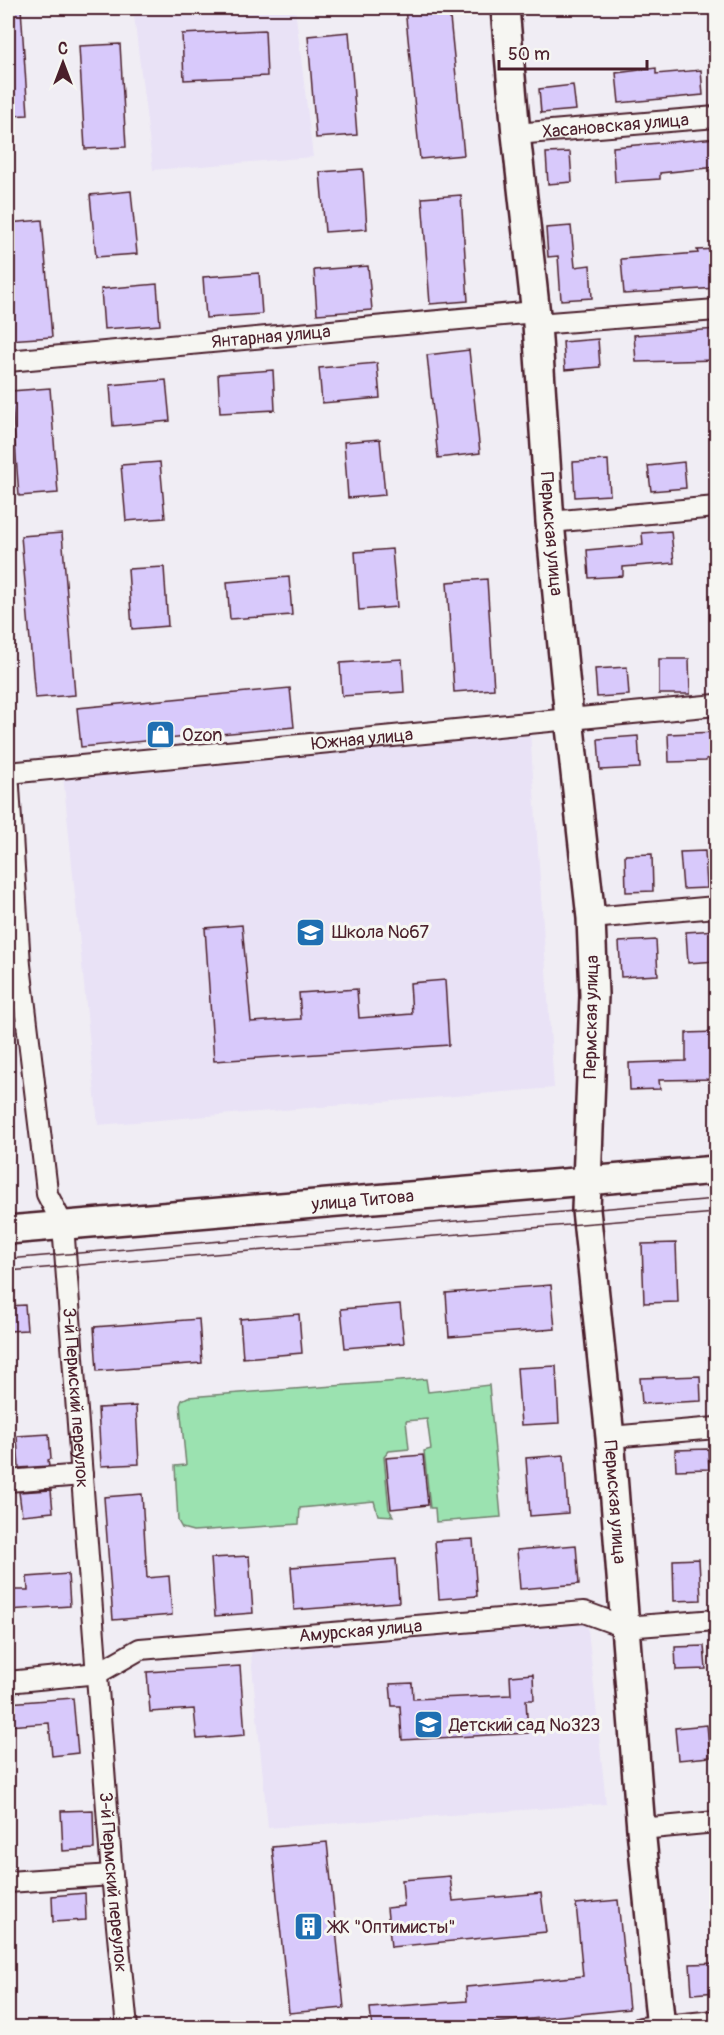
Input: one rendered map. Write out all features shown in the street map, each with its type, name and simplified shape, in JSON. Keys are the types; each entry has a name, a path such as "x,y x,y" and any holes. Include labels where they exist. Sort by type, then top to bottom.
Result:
{"street":[{"name":"Пермская улица","path":"505,8 536,318 550,522 591,918 594,995 586,1210 610,1437 654,2027"},
{"name":"Хасановская улица","path":"516,134 717,117"},
{"name":"Янтарная улица","path":"8,361 536,318 717,310"},
{"path":"550,522 717,507"},
{"name":"Южная улица","path":"8,773 717,705"},
{"name":"3-й Пермский переулок","path":"8,773 14,965 47,1194 63,1225 112,1875 127,2028"},
{"path":"591,918 717,907"},
{"name":"улица Титова","path":"8,1230 717,1170"},
{"path":"610,1437 717,1428"},
{"path":"8,1481 82,1475"},
{"name":"Амурская улица","path":"8,1682 98,1673 140,1649 584,1612 624,1627 717,1620"},
{"path":"641,1830 717,1822"},
{"path":"8,1882 112,1875"},
{"path":"654,2027 717,2021"}],"shaded area":[{"path":"133,8 295,8 313,157 153,170"},
{"name":"Школа №67","path":"530,731 554,1088 98,1125 63,775"},
{"name":"Детский сад №323","path":"587,1619 606,1804 268,1828 250,1646"}],"green space":[{"path":"426,1379 428,1392 489,1385 501,1517 436,1522 435,1508 430,1508 424,1451 431,1449 427,1419 406,1421 409,1449 389,1451 384,1457 389,1509 393,1516 378,1515 374,1501 300,1508 299,1524 193,1531 182,1528 178,1521 175,1466 186,1465 180,1405 182,1400 188,1397"}],"building":[{"path":"8,8 21,8 28,115 8,116"},
{"path":"405,8 449,8 464,155 420,159"},
{"path":"265,30 267,76 184,80 182,34"},
{"path":"349,32 357,135 316,138 308,36"},
{"path":"120,44 126,147 85,149 79,46"},
{"path":"656,68 656,74 701,70 703,95 619,103 616,73"},
{"path":"573,85 576,110 541,113 539,89"},
{"path":"717,138 717,167 660,173 660,179 615,182 613,147"},
{"path":"570,152 572,182 548,184 546,153"},
{"path":"363,169 367,229 325,232 320,172"},
{"path":"131,191 137,254 96,257 90,195"},
{"path":"461,195 468,301 430,304 422,198"},
{"path":"42,220 52,337 8,340 8,223"},
{"path":"571,226 575,267 590,265 592,298 561,300 558,256 548,257 546,228"},
{"path":"717,249 717,288 624,294 621,259 698,253 697,250"},
{"path":"368,266 372,310 317,314 314,270"},
{"path":"259,273 262,314 206,318 203,277"},
{"path":"157,284 160,325 104,329 101,289"},
{"path":"717,329 717,360 636,362 634,335"},
{"path":"598,339 600,367 565,370 563,342"},
{"path":"469,350 480,453 438,458 427,355"},
{"path":"377,363 380,398 322,403 319,368"},
{"path":"273,370 275,410 220,413 218,374"},
{"path":"166,380 170,421 113,426 110,385"},
{"path":"50,388 58,493 19,496 11,391"},
{"path":"380,439 385,495 348,498 344,442"},
{"path":"608,460 610,495 575,497 573,462"},
{"path":"160,462 165,518 126,521 121,465"},
{"path":"684,462 686,488 651,491 648,466"},
{"path":"671,531 674,563 623,567 623,576 589,578 587,550 643,545 642,533"},
{"path":"62,533 75,695 35,698 21,536"},
{"path":"392,549 397,607 359,610 355,552"},
{"path":"164,567 168,626 132,629 128,569"},
{"path":"289,577 292,615 230,619 227,582"},
{"path":"487,579 494,689 454,692 447,582"},
{"path":"402,659 404,692 342,696 340,663"},
{"path":"659,659 689,659 690,694 659,694"},
{"path":"627,667 629,695 597,697 595,669"},
{"path":"290,688 294,727 81,747 77,708"},
{"path":"717,732 717,758 706,759 706,761 669,762 668,734"},
{"path":"638,736 640,768 600,770 598,739"},
{"path":"705,851 707,888 683,889 680,852"},
{"path":"652,854 653,891 626,892 625,855"},
{"path":"242,925 251,1022 301,1019 299,993 357,989 359,1018 412,1014 410,983 445,980 449,1045 214,1061 205,928"},
{"path":"717,930 717,961 688,963 686,932"},
{"path":"656,940 658,975 621,977 619,942"},
{"path":"716,1032 717,1079 659,1080 660,1089 630,1090 629,1063 686,1061 686,1033"},
{"path":"676,1243 678,1302 644,1303 642,1244"},
{"path":"551,1285 555,1329 449,1337 446,1293"},
{"path":"400,1304 404,1343 345,1348 341,1309"},
{"path":"25,1305 27,1330 8,1331 8,1306"},
{"path":"299,1314 302,1353 243,1358 240,1319"},
{"path":"199,1319 202,1363 97,1371 94,1327"},
{"path":"556,1366 559,1423 521,1425 517,1368"},
{"path":"700,1376 701,1401 642,1404 640,1378"},
{"path":"136,1406 139,1464 101,1466 98,1408"},
{"path":"49,1434 51,1459 48,1460 49,1466 19,1468 17,1436"},
{"path":"708,1449 709,1469 676,1470 675,1450"},
{"path":"423,1455 428,1505 391,1509 386,1458"},
{"path":"564,1455 568,1513 530,1516 526,1458"},
{"path":"51,1490 53,1512 22,1515 19,1492"},
{"path":"142,1494 147,1578 169,1576 172,1615 113,1620 104,1497"},
{"path":"473,1539 477,1596 439,1599 435,1541"},
{"path":"576,1545 579,1584 520,1589 517,1550"},
{"path":"249,1556 253,1613 215,1616 211,1558"},
{"path":"396,1559 399,1602 294,1610 291,1567"},
{"path":"699,1559 701,1600 674,1601 673,1560"},
{"path":"68,1574 70,1606 8,1610 8,1590 28,1590 27,1577"},
{"path":"704,1646 706,1669 676,1670 675,1647"},
{"path":"240,1666 245,1735 197,1739 194,1709 150,1712 147,1672"},
{"path":"533,1674 534,1700 526,1700 528,1733 402,1740 400,1706 392,1706 390,1684 412,1683 413,1699 511,1695 510,1676"},
{"path":"73,1698 78,1753 52,1756 49,1723 8,1726 8,1703"},
{"path":"707,1725 710,1757 678,1760 675,1728"},
{"path":"93,1810 94,1849 63,1851 61,1811"},
{"name":"ЖК \"Оптимисты\"","path":"327,1842 344,2008 289,2013 272,1847"},
{"path":"450,1876 453,1901 541,1893 546,1932 391,1947 387,1908 404,1906 402,1880"},
{"path":"85,1893 86,1920 53,1922 52,1896"},
{"path":"618,1900 629,2009 443,2028 372,2028 370,2008 467,2001 466,1987 583,1976 576,1904"},
{"path":"717,1963 717,1992 692,1994 690,1964"}],"tram line":[{"path":"8,1259 716,1199"},
{"path":"8,1271 716,1213"}],"place":[{"name":"Ozon","path":"161,735"},
{"name":"Школа №67","path":"311,932"},
{"name":"Детский сад №323","path":"428,1725"},
{"name":"ЖК \"Оптимисты\"","path":"308,1927"}]}
